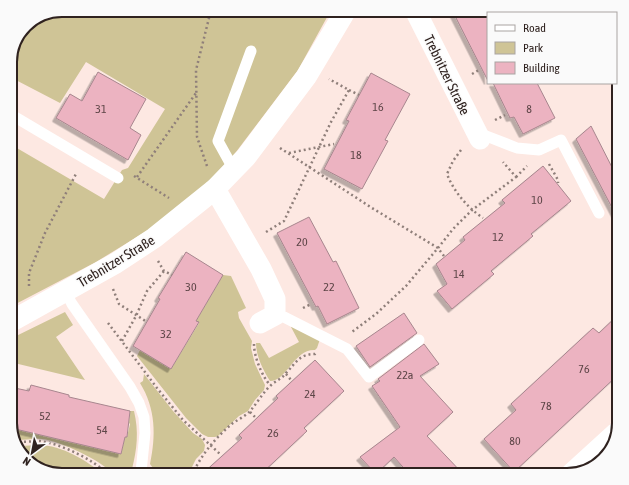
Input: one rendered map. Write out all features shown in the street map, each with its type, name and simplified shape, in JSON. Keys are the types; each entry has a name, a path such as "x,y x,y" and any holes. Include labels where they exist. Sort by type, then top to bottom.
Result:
{"street":[{"name":"Trebnitzer Straße","path":"17,318 116,263 154,238 215,188 246,157 306,77 342,17"},
{"name":"Trebnitzer Straße","path":"418,17 478,136"},
{"path":"215,188 247,242 275,299 268,319"},
{"path":"580,466 609,440"}],"lane":[{"path":"234,170 218,141 251,51"},
{"path":"17,118 118,178"},
{"path":"478,136 517,148 538,150 561,140 599,213"},
{"path":"65,291 72,304 130,387 139,403 144,417 145,433 141,468"},
{"path":"268,319 284,317 347,349 369,377 419,340"}],"path":[{"path":"209,17 196,70 197,137 215,188"},
{"path":"325,77 359,95"},
{"path":"247,242 284,221 319,146 349,90"},
{"path":"137,177 197,92"},
{"path":"195,468 210,446 233,423 250,412 270,385 286,374 298,360 307,354 315,354 328,340 348,335 376,314 406,286 453,229 472,210 516,177 499,156 478,136 453,161 447,174 452,185 472,210 483,218"},
{"path":"289,154 319,146 334,144"},
{"path":"275,145 372,208 438,248 444,256"},
{"path":"34,308 28,291 29,273 45,233 79,169 82,156"},
{"path":"553,170 558,182"},
{"path":"122,341 136,316 147,291 164,271 172,275"},
{"path":"111,284 119,304 147,322"},
{"path":"105,318 157,388 184,420 220,454"},
{"path":"268,319 254,343 254,349 261,370 270,385"},
{"path":"286,374 291,380"},
{"path":"250,412 256,418"},
{"path":"21,442 40,441 66,449 95,463 101,468"}],"green space":[{"path":"62,17 327,17 298,70 236,152 203,188 150,229 96,262 17,303 17,148 104,199 122,170 128,168 165,109 86,62 60,103 17,81 17,59 22,42 30,30 45,20"},
{"path":"223,275 231,276 246,308 238,312 239,318 252,341 251,348 255,364 265,385 264,390 248,411 239,416 218,436 208,437 202,434 186,418 137,356 140,350 171,369 199,323 196,321"},
{"path":"65,312 73,325 56,337 85,380 17,364 17,336"},
{"path":"292,326 320,339 317,348 302,354 281,376 276,380 270,381 260,363 256,343 260,343 269,358 299,342 291,327"},
{"path":"144,374 173,411 193,433 202,439 205,445 204,451 196,459 192,468 153,468 150,464 154,433 152,413 140,383 143,381"},
{"path":"130,411 134,411 137,440 132,468 106,468 81,452 50,441 42,439 20,440 18,430 121,454 130,424"},
{"path":"38,445 56,448 82,459 95,468 62,468 48,466 35,459 28,453 24,446"}],"building":[{"path":"456,17 487,17 487,79"},
{"path":"98,72 146,99 130,128 141,135 128,160 56,118 70,94 82,101"},
{"path":"371,73 410,94 385,140 388,141 362,189 324,169 349,121 346,120"},
{"path":"493,84 538,84 555,118 523,134 514,117 510,118"},
{"path":"591,126 612,167 612,208 576,139"},
{"path":"543,166 571,201 531,234 533,236 491,271 494,274 452,309 437,291 447,284 436,264 465,240 463,237 505,203 502,200"},
{"path":"309,217 333,262 336,261 359,308 327,324 318,306 316,307 277,233"},
{"path":"186,252 223,275 196,321 199,322 171,369 133,346 160,299 158,298"},
{"path":"404,313 417,333 370,367 356,346"},
{"path":"612,321 612,381 518,468 510,468 484,439 516,410 511,404 593,328 599,333"},
{"path":"424,344 439,364 420,376 453,412 427,436 457,468 404,468 394,457 382,468 370,468 360,457 400,427 372,386 380,381 378,379"},
{"path":"315,360 344,391 304,428 307,431 267,468 209,468 242,438 239,435 278,398 276,396"},
{"path":"31,385 69,395 69,397 130,411 127,437 125,437 121,454 18,430 17,388 29,391"}]}
